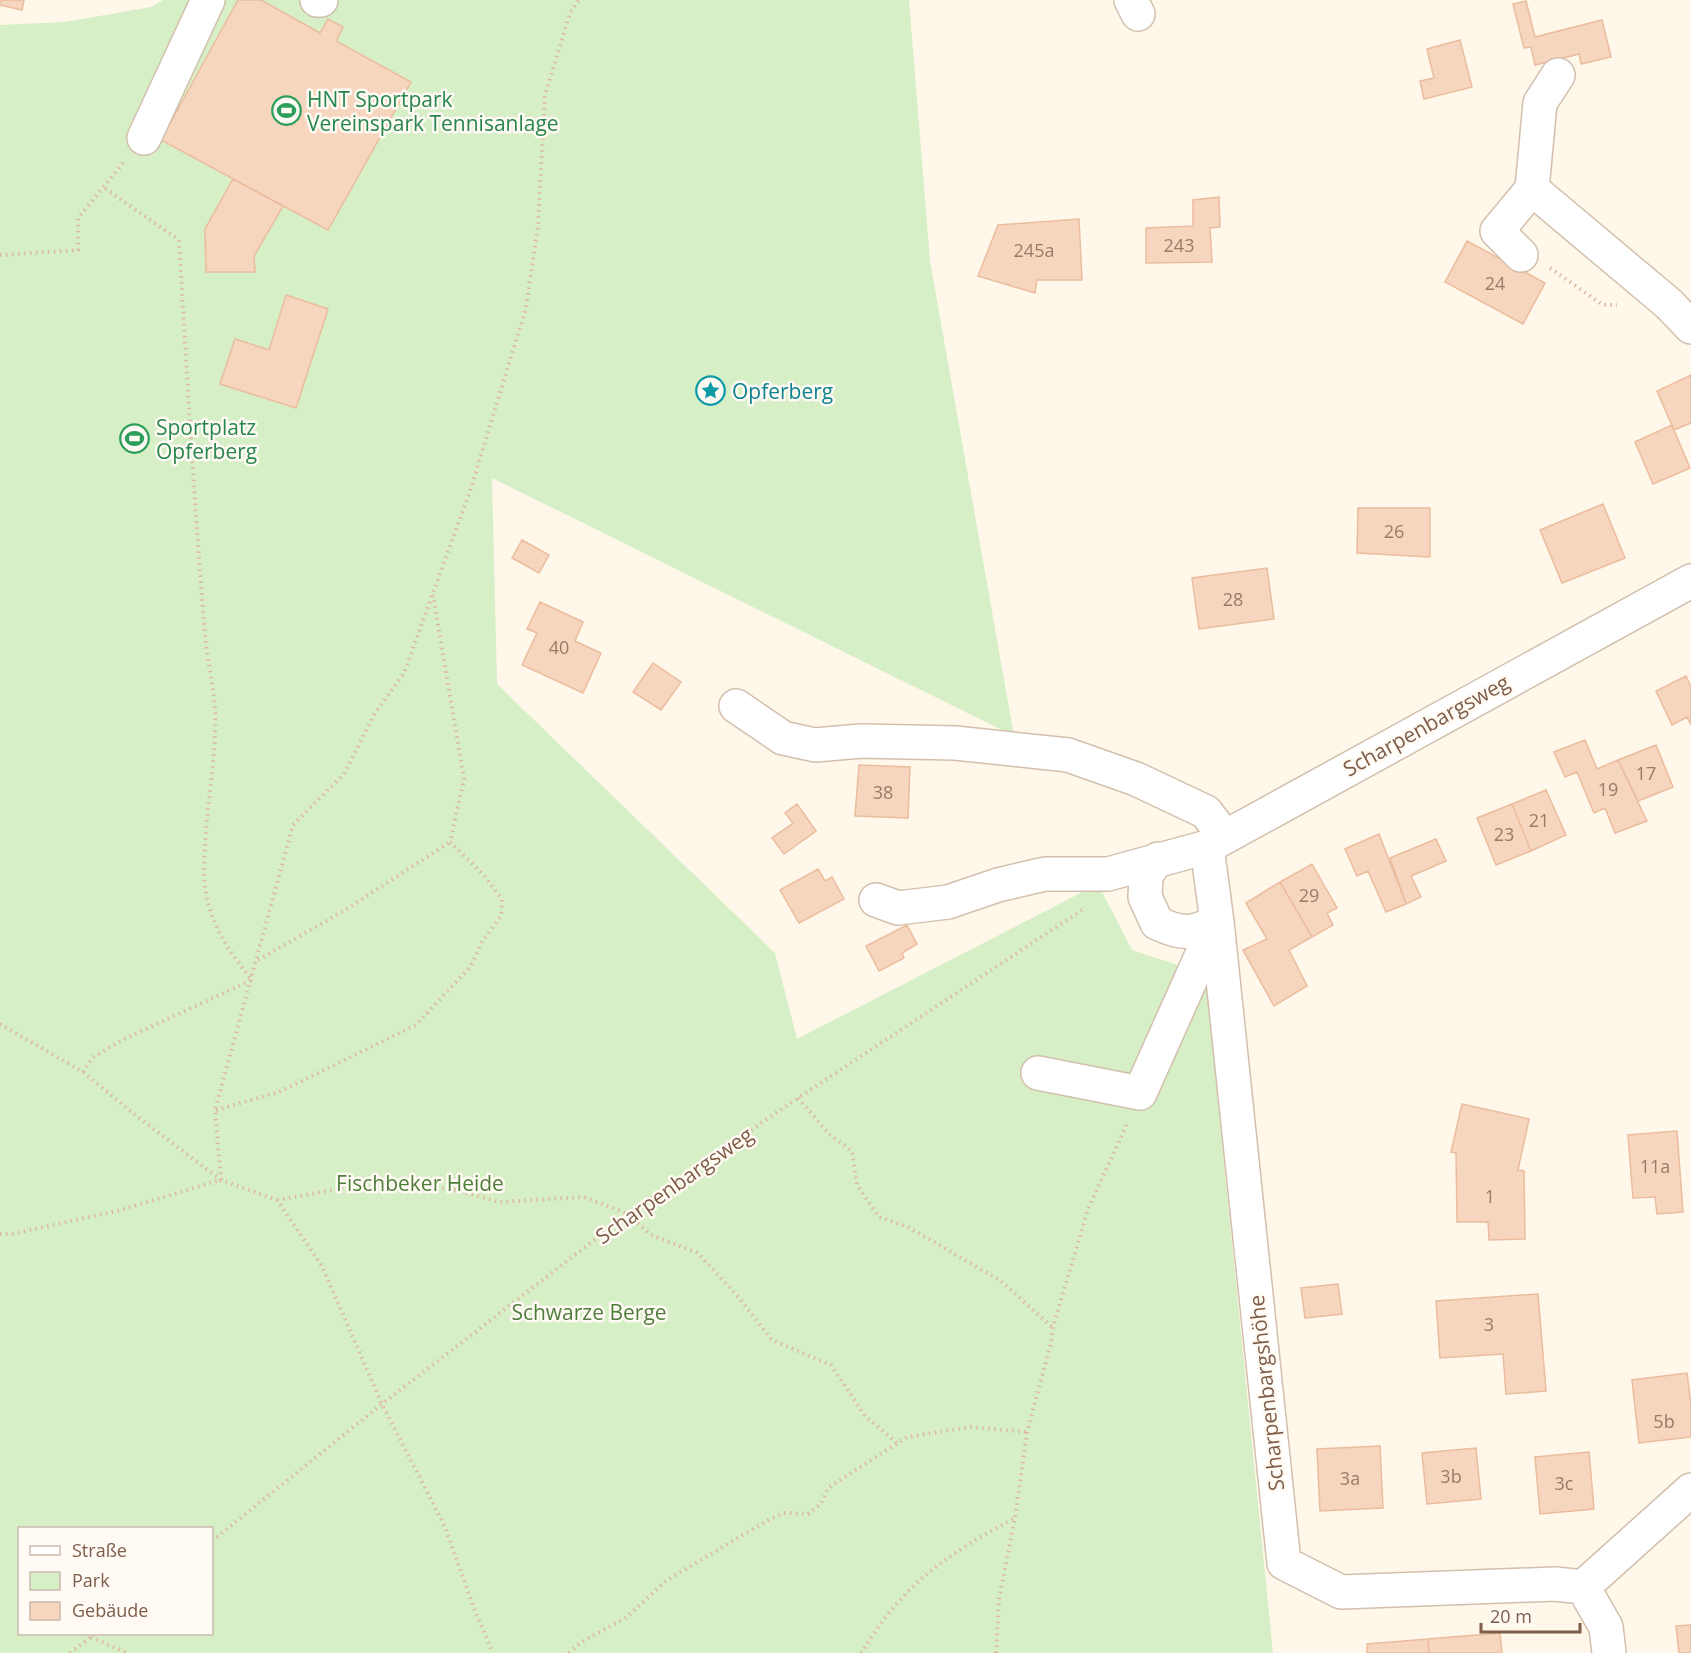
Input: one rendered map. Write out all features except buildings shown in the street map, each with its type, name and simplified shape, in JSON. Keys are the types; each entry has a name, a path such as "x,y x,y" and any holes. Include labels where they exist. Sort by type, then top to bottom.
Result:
{"street":[{"path":"144,138 208,0"},
{"path":"1521,255 1497,231 1532,189 1540,103 1558,75"},
{"path":"1532,189 1669,304 1691,327"},
{"name":"Scharpenbargsweg","path":"876,900 898,908 948,902 998,885 1045,874 1108,874 1216,842 1691,581"},
{"path":"736,706 783,738 815,745 861,741 955,742 1068,755 1136,779 1206,812 1216,842"},
{"name":"Scharpenbargshöhe","path":"1216,842 1217,922 1284,1563 1341,1592 1555,1584 1583,1587"},
{"path":"1158,859 1146,875 1145,897 1157,923 1176,932 1197,931 1217,922"},
{"path":"1038,1073 1140,1093 1217,922"},
{"path":"1609,1653 1606,1627 1583,1587 1691,1490"}],"path":[{"path":"221,1180 215,1110 293,825 344,774 375,713 404,673 470,491 526,308 538,225 545,95 570,13 579,0"},
{"path":"0,255 78,250 78,218 144,138"},
{"path":"103,187 178,240 205,637 214,707 213,760 206,817 205,892 218,933 232,956 252,980"},
{"path":"1551,268 1603,305"},
{"path":"257,960 342,912 450,842 464,779 432,594"},
{"path":"215,1110 279,1092 416,1025 471,966 482,942 501,916 502,899 482,873 450,842"},
{"name":"Scharpenbargsweg","path":"213,1539 382,1404 628,1214 798,1098 1088,906"},
{"path":"82,1072 92,1058 122,1040 252,980"},
{"path":"0,1024 82,1072 221,1180 277,1200 333,1190 369,1180 456,1190 500,1202 584,1197 628,1214 651,1235 698,1253 739,1298 772,1340 831,1365 865,1416 897,1443"},
{"path":"996,1653 999,1599 1015,1518 1027,1432 1051,1343 1053,1327 1088,1209 1140,1093"},
{"path":"798,1098 830,1135 852,1151 856,1185 879,1217 908,1227 1001,1281 1053,1327"},
{"path":"0,1234 12,1234 121,1210 221,1180"},
{"path":"277,1200 322,1266 382,1404 445,1527 475,1611 493,1653"},
{"path":"569,1653 580,1643 627,1617 667,1580 770,1519 784,1513 808,1514 820,1504 828,1488 907,1437 971,1427 1027,1432"},
{"path":"861,1653 879,1625 918,1582 970,1542 1015,1518"},
{"path":"70,1653 94,1635"},
{"path":"91,1637 127,1653"}],"green space":[{"name":"Schwarze Berge","path":"163,0 909,0 930,261 1014,736 492,478 497,684 775,953 797,1039 1098,884 1132,950 1205,974 1273,1653 0,1653 0,25 65,22 151,7"}],"place":[{"name":"HNT Sportpark Vereinspark Tennisanlage","path":"286,111"},
{"name":"Opferberg","path":"711,391"},
{"name":"Sportplatz Opferberg","path":"135,439"}],"park label":[{"name":"Fischbeker Heide","path":"420,1183"}]}
